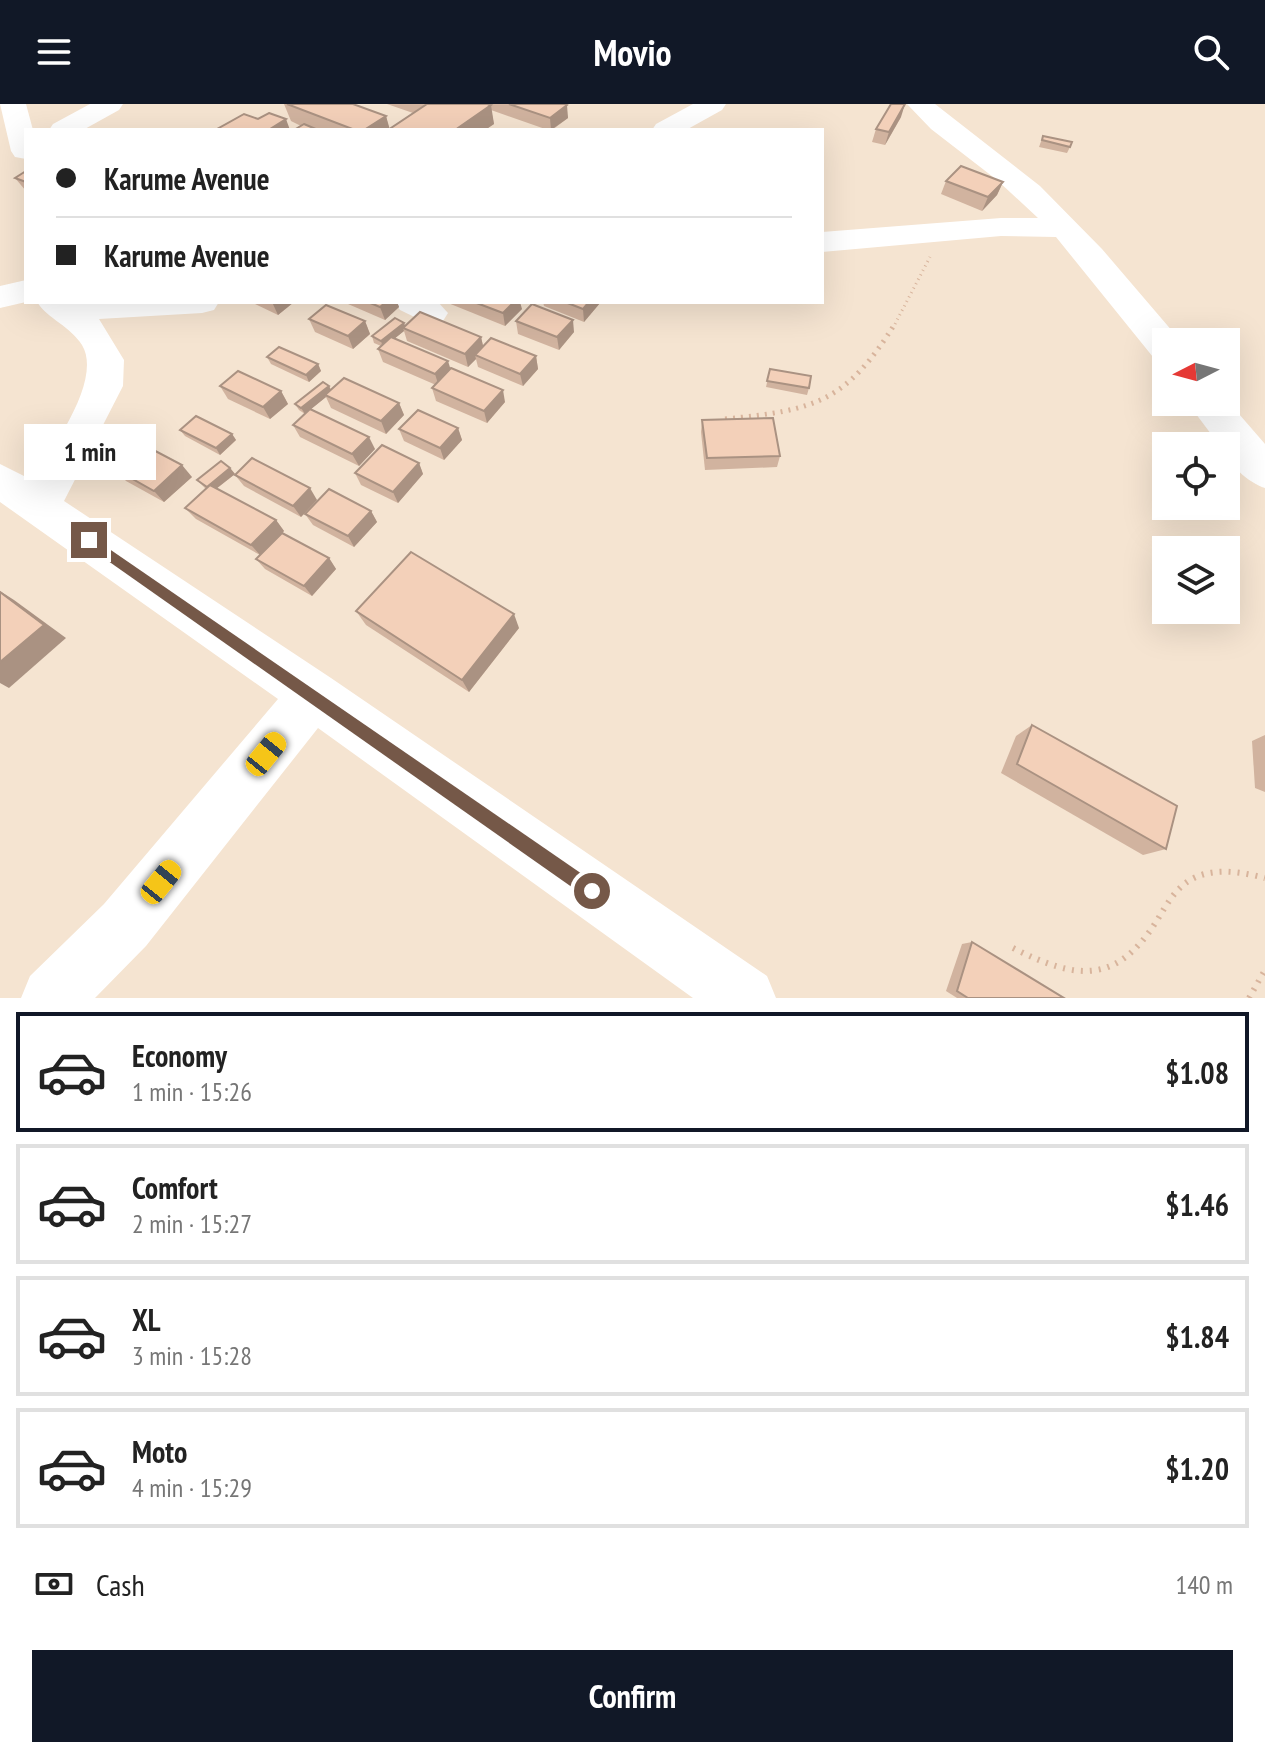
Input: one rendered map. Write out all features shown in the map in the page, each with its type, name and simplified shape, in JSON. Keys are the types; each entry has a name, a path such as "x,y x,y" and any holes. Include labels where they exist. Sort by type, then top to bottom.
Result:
{"street":[{"path":"13,104 24,143"},
{"path":"67,128 110,104"},
{"path":"670,128 713,104"},
{"path":"920,104 946,130 1008,174 1062,228 1152,332"},
{"path":"0,164 24,151"},
{"path":"824,242 1001,227 1062,228"},
{"path":"0,297 24,291"},
{"path":"61,306 132,304"},
{"path":"61,306 95,335 106,363 106,374 92,409 19,493 745,998"},
{"path":"1218,416 1265,472"},
{"path":"52,998 125,925 313,695"}],"path":[{"path":"715,421 808,408 839,391 862,371 893,323 942,231"},
{"path":"1013,948 1050,968 1080,974 1111,970 1135,954 1182,886 1203,875 1227,871 1265,878"},
{"path":"1249,998 1265,970"}],"shaded area":[{"path":"0,104 1265,104 1265,998 0,998"}],"building":[{"path":"287,104 353,104 386,116 367,128 350,128"},
{"path":"427,104 491,105 458,128 391,128"},
{"path":"509,104 565,104 567,105 550,118"},
{"path":"891,104 905,104 889,132 876,129"},
{"path":"269,113 286,119 272,128 219,128 244,114 258,119"},
{"path":"1043,136 1072,142 1070,147 1042,140"},
{"path":"961,166 1003,182 988,197 946,181"},
{"path":"24,172 24,181 15,178"},
{"path":"479,304 512,304 503,313"},
{"path":"532,304 573,320 557,337 516,321"},
{"path":"570,304 587,304 583,309"},
{"path":"326,305 365,321 348,336 309,319"},
{"path":"420,312 481,337 465,354 403,328"},
{"path":"395,318 404,323 381,341 372,336"},
{"path":"391,337 448,361 435,374 378,349"},
{"path":"491,338 536,356 520,374 475,355"},
{"path":"279,347 318,364 306,375 267,357"},
{"path":"451,368 503,390 484,411 432,388"},
{"path":"770,369 811,376 809,388 767,381"},
{"path":"238,371 281,391 263,407 220,386"},
{"path":"344,378 399,403 381,421 325,395"},
{"path":"323,382 329,386 301,408 295,404"},
{"path":"310,409 369,437 352,454 293,425"},
{"path":"418,410 458,428 440,448 399,429"},
{"path":"196,416 232,434 216,448 180,430"},
{"path":"773,418 780,456 707,458 702,420"},
{"path":"144,445 182,465 154,491 115,469"},
{"path":"382,445 419,463 393,492 355,473"},
{"path":"252,458 310,488 293,506 235,475"},
{"path":"221,461 230,468 207,487 197,480"},
{"path":"210,485 276,520 251,545 185,508"},
{"path":"329,489 371,511 348,536 305,514"},
{"path":"282,533 329,558 304,586 256,559"},
{"path":"411,552 514,614 462,680 356,611"},
{"path":"0,592 44,625 0,662"},
{"path":"1032,725 1177,806 1166,849 1017,764"},
{"path":"972,942 1064,998 968,998 957,991"}],"route":[{"path":"89,540 592,891"}]}
